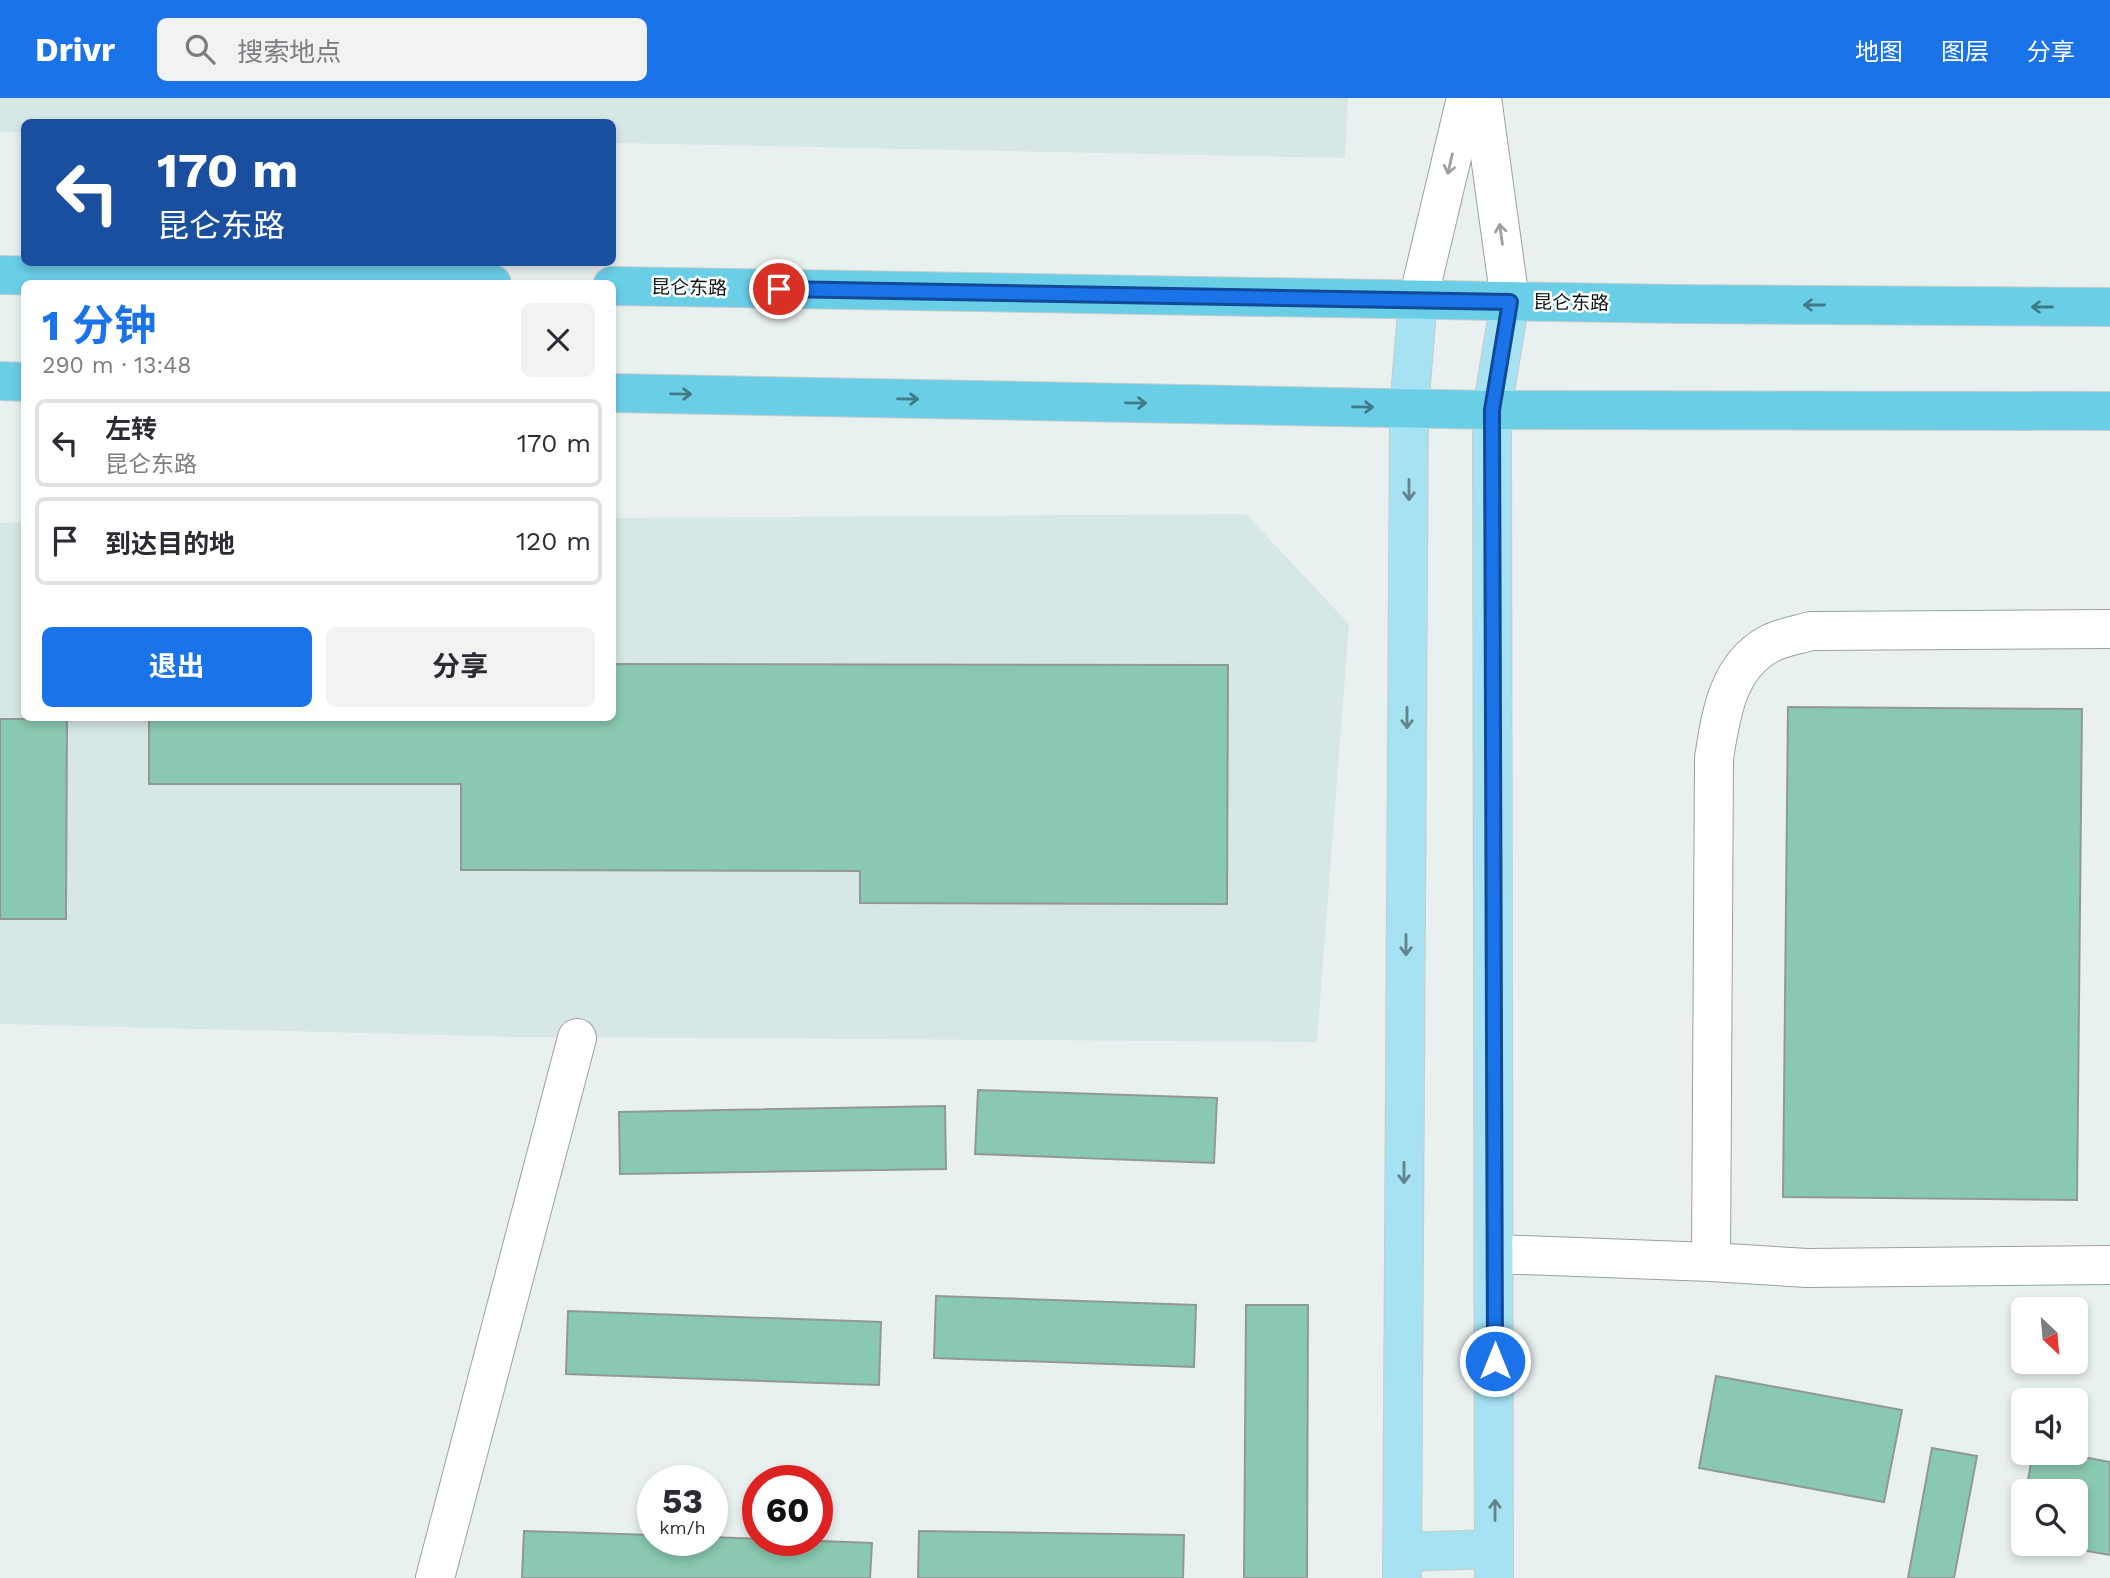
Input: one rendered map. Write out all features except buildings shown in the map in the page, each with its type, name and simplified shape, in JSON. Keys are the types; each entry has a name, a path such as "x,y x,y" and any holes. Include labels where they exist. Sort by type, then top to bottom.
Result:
{"highway":[{"path":"0,275 273,280"},
{"name":"昆仑东路","path":"616,286 1510,302 2110,307"},
{"path":"0,381 21,382"},
{"path":"616,393 1492,410 2110,411"}],"main road":[{"path":"1418,300 1409,408 1402,1565 1494,1563 1492,410 1510,302"}],"street":[{"path":"1418,300 1466,98"},
{"path":"1482,98 1510,302"},
{"path":"1711,1262 1714,758 1723,708 1744,662 1770,642 1811,631 2110,629"},
{"path":"435,1578 577,1038"},
{"path":"1495,1254 1807,1268 2110,1265"}],"shaded area":[{"path":"0,98 1348,98 1345,158 616,143 616,119 21,119 21,132 0,132"},
{"path":"1246,514 1349,624 1317,1042 522,1037 0,1024 0,523 21,522 21,721 616,721 616,518"}],"route":[{"path":"779,289 1510,302 1492,410 1495,1361"}]}
